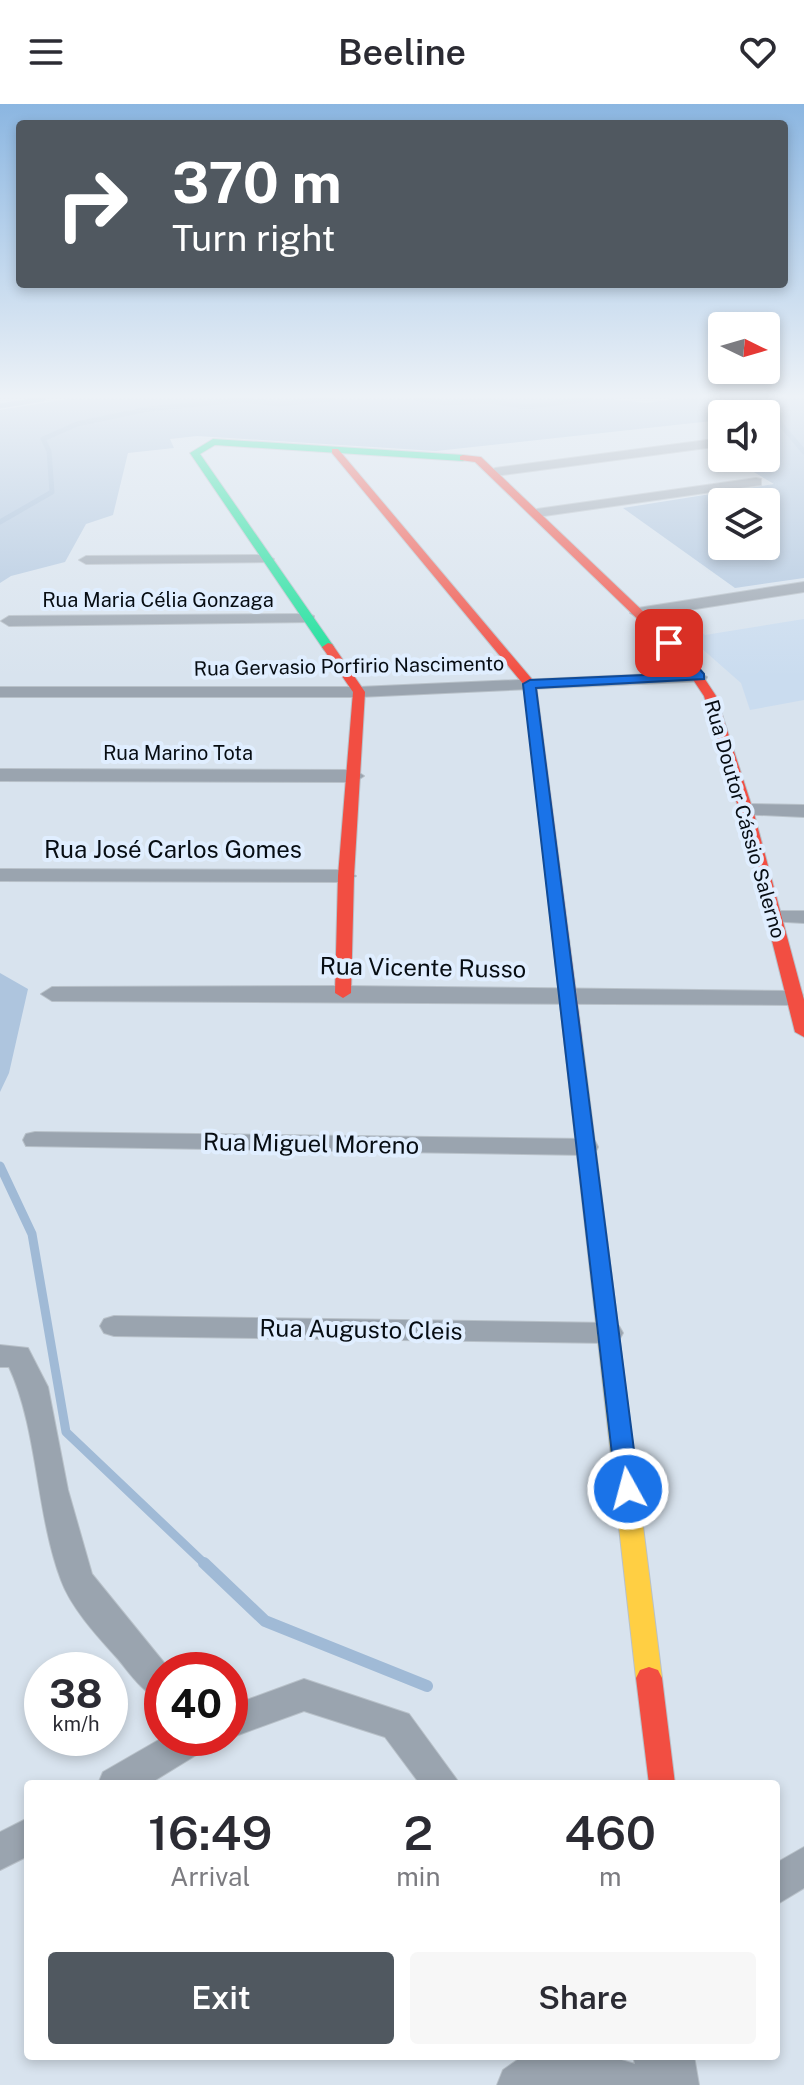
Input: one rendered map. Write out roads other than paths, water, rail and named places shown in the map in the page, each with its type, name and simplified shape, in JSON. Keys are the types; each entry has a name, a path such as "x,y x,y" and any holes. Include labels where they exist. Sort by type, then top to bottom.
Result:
{"street":[{"path":"221,491 359,692 346,876 343,993"},
{"path":"369,491 530,684 663,1780"},
{"name":"Rua Doutor Cássio Salerno","path":"515,491 638,613 699,677 710,696 776,917 804,1032"},
{"path":"537,513 689,491"},
{"path":"86,560 267,559"},
{"path":"638,613 804,587"},
{"name":"Rua Maria Célia Gonzaga","path":"9,621 308,619"},
{"name":"Rua Gervasio Porfirio Nascimento","path":"0,692 359,692 699,677"},
{"name":"Rua Marino Tota","path":"0,775 355,776"},
{"path":"746,810 804,811"},
{"name":"Rua José Carlos Gomes","path":"0,875 346,876"},
{"path":"776,917 804,917"},
{"name":"Rua Vicente Russo","path":"52,994 343,993 794,998"},
{"name":"Rua Miguel Moreno","path":"35,1140 586,1147"},
{"name":"Rua Augusto Cleis","path":"114,1326 609,1333"},
{"path":"0,1356 18,1356 33,1387 53,1490 77,1580 144,1665"},
{"path":"248,1715 304,1695 397,1725 439,1780"},
{"path":"123,1780 163,1756"},
{"path":"0,1852 24,1838"},
{"path":"654,2060 663,2085"},
{"path":"675,2060 678,2085"},
{"path":"537,2070 573,2066 636,2085"}],"waterway":[{"path":"0,522 52,491"},
{"path":"0,1166 32,1234 66,1432 206,1565"},
{"path":"204,1563 265,1621 427,1686"}]}
